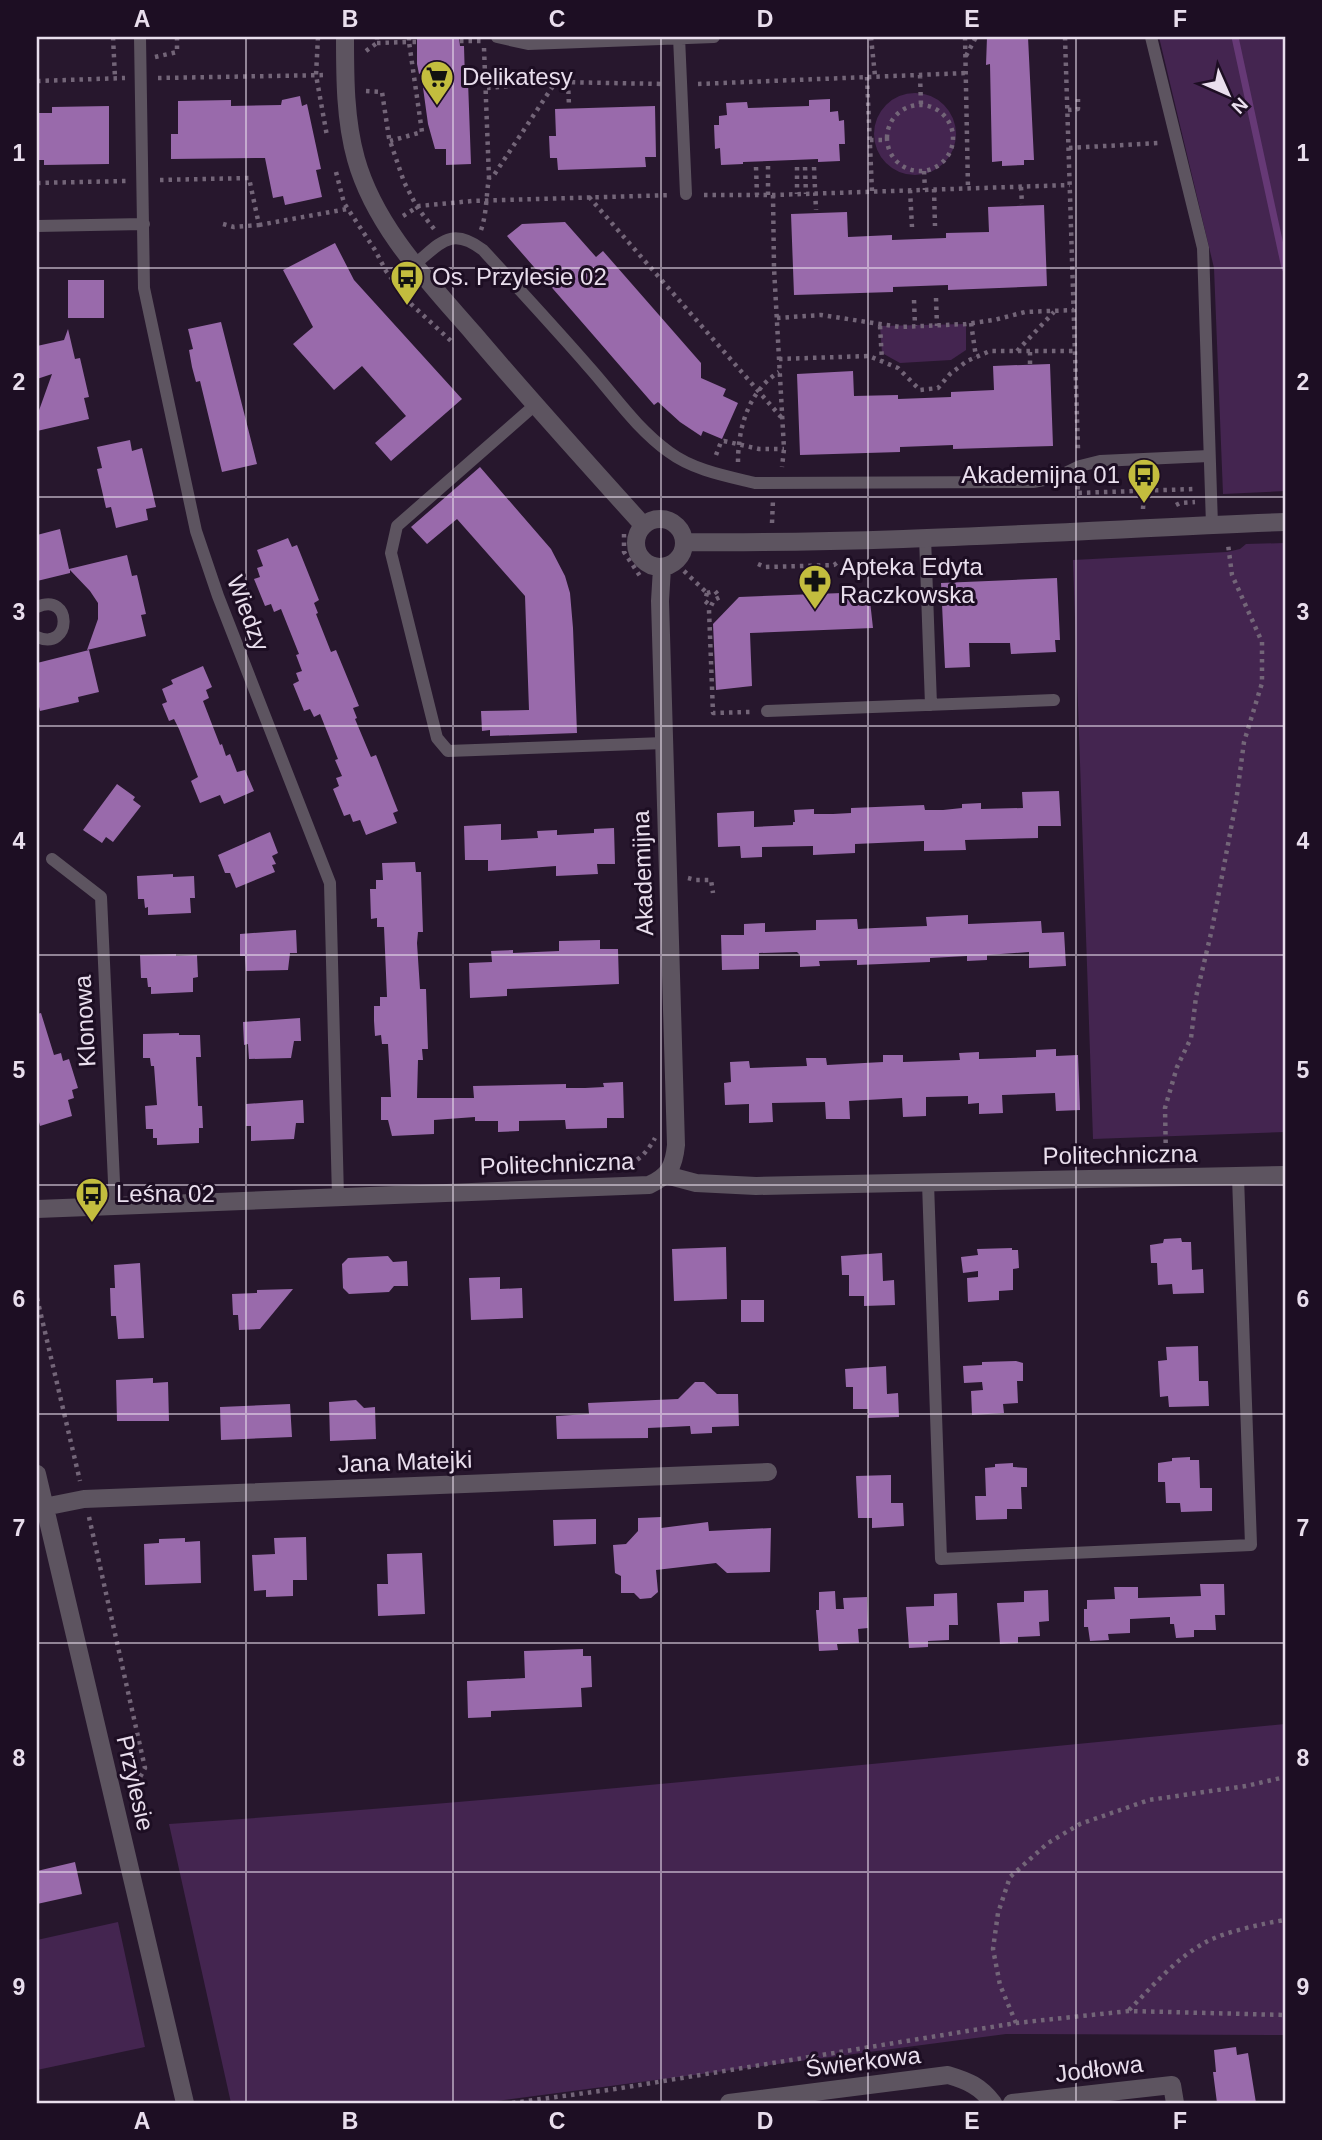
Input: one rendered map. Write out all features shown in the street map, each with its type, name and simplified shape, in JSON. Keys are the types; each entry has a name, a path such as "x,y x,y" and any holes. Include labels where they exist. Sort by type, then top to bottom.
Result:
{"street":[{"path":"345,37 345,74 351,140 379,216 415,264 535,405 643,525"},
{"path":"658,519 671,521 681,530 685,542 679,560 662,568 646,564 637,551 637,536 643,525 658,519"},
{"path":"685,542 750,543 1285,522"},
{"name":"Akademijna","path":"662,568 660,601 676,1145 674,1162 666,1175"},
{"name":"Politechniczna","path":"37,1209 649,1185 666,1175 696,1183 731,1186 1285,1175"},
{"name":"Jana Matejki","path":"44,1507 84,1499 768,1472"},
{"name":"Przylesie","path":"37,1474 184,2103"},
{"name":"Świerkowa","path":"729,2103 948,2075 974,2084 983,2090 993,2103"},
{"name":"Jodłowa","path":"1012,2103 1172,2085 1175,2103"}],"lane":[{"name":"Wiedzy","path":"140,37 144,289 200,546 330,883 338,1197"},
{"path":"497,37 528,44 714,37"},
{"path":"680,37 686,194"},
{"path":"1151,37 1203,248 1212,525"},
{"path":"37,226 144,224"},
{"path":"415,264 447,240 458,237 475,244 590,368 626,414 652,438 688,464 738,479 755,482 1033,482 1055,478 1100,460 1209,456"},
{"path":"535,405 397,526 393,536 391,552 437,738 449,751 664,743"},
{"path":"925,537 931,705"},
{"path":"37,607 44,604 56,606 65,621 61,632 52,639 37,637"},
{"path":"767,711 1054,701"},
{"name":"Klonowa","path":"52,859 101,897 115,1204"},
{"path":"928,1183 941,1559 1251,1545 1238,1177"}],"path":[{"path":"113,37 115,78"},
{"path":"155,78 155,58 177,52 177,37"},
{"path":"318,37 316,75 328,138"},
{"path":"871,37 875,76"},
{"path":"964,37 968,188"},
{"path":"965,57 976,37"},
{"path":"460,41 484,39 489,178 486,212 475,244"},
{"path":"390,141 422,132 409,40"},
{"path":"377,43 409,40 417,43"},
{"path":"1067,40 1076,329 1074,351 1078,385 1080,466 1077,493 1210,488"},
{"path":"487,88 556,82 682,84 966,73"},
{"path":"37,81 316,75"},
{"path":"920,75 921,105"},
{"path":"867,77 872,191"},
{"path":"489,178 494,175 556,82"},
{"path":"568,82 569,106"},
{"path":"1068,110 1078,109 1078,99"},
{"path":"921,105 942,113 953,131 953,142 944,162 924,171 913,170 895,160 887,140 893,119 901,111 921,105"},
{"path":"870,141 887,140"},
{"path":"1069,148 1177,142"},
{"path":"333,163 348,209 386,271 411,304 457,346"},
{"path":"758,524 772,524 773,482 782,473 784,449 768,166"},
{"path":"756,167 757,195"},
{"path":"797,167 797,194"},
{"path":"806,167 806,194"},
{"path":"814,167 816,210"},
{"path":"924,171 925,190"},
{"path":"37,183 249,178 259,225"},
{"path":"389,230 405,214 419,206 485,200 1070,186"},
{"path":"1021,187 1022,204"},
{"path":"934,189 935,226"},
{"path":"910,190 912,227"},
{"path":"589,197 781,417"},
{"path":"222,224 234,227 259,225 348,209"},
{"path":"936,298 937,326"},
{"path":"914,300 915,326"},
{"path":"777,318 821,315 880,326 937,326 993,320 1025,312 1074,310"},
{"path":"1017,352 1055,311"},
{"path":"971,323 976,357"},
{"path":"880,326 882,361"},
{"path":"779,359 869,356 898,368 920,390 938,388 967,361 990,351 1074,351"},
{"path":"1030,352 1030,364"},
{"path":"738,479 738,441 746,412 758,391 779,372"},
{"path":"621,527 624,551 645,585 645,602 660,601"},
{"path":"1167,1178 1166,1108 1177,1067 1191,1038 1196,997 1236,802 1244,741 1262,683 1264,648 1232,576 1228,544"},
{"path":"756,563 765,567 834,565 842,561"},
{"path":"677,578 690,564"},
{"path":"684,570 707,593"},
{"path":"707,593 715,591 720,597 710,606 709,619 713,713 767,711"},
{"path":"707,593 705,601 710,606"},
{"path":"626,1166 646,1152 658,1132"},
{"path":"37,1298 145,1768 128,1799"},
{"path":"1016,2023 1000,1985 993,1948 998,1913 1010,1877 1048,1843 1080,1824 1149,1800 1246,1786 1285,1777"},
{"path":"1129,2011 1165,1972 1208,1941 1285,1920"},
{"path":"512,2103 1016,2023 1129,2011 1285,2015"}],"shaded area":[{"path":"1159,37 1285,37 1285,491 1223,494 1214,268"},
{"path":"915,93 931,96 944,105 953,118 956,134 953,150 944,163 931,172 915,175 899,172 886,163 877,150 874,134 877,118 886,105 899,96"},
{"path":"966,324 966,350 951,360 900,363 882,353 880,326"},
{"path":"1285,543 1285,1132 1093,1139 1073,560 1227,552 1240,549 1246,544"},
{"path":"1285,1724 1285,2035 1006,2034 481,2103 231,2103 169,1824 588,1791"},
{"path":"118,1922 145,2047 37,2070 37,1940"}],"building":[{"path":"417,37 459,37 460,46 464,46 471,164 446,165 446,149 435,149 417,64"},
{"path":"987,37 1028,37 1034,160 1024,160 1024,165 1002,166 1002,161 992,162 990,64 986,65"},
{"path":"300,96 302,106 307,104 321,169 316,170 322,197 285,205 283,196 273,198 265,158 171,159 171,134 178,134 178,101 231,100 231,106 281,105 282,100"},
{"path":"830,99 830,112 838,111 839,121 844,120 845,144 839,144 840,161 818,162 818,159 721,165 720,148 715,149 714,125 719,125 719,116 727,115 726,103 747,102 748,108 809,106 809,100"},
{"path":"109,106 109,164 44,165 44,160 37,160 37,113 52,113 52,107"},
{"path":"655,106 656,157 645,157 646,167 558,170 557,158 550,158 549,136 556,136 555,109"},
{"path":"1044,205 1047,286 948,290 948,285 893,287 893,292 794,295 791,214 847,212 848,237 892,235 892,240 946,238 946,233 989,232 988,207"},
{"path":"565,222 596,257 603,251 701,363 701,378 726,389 723,396 738,403 722,439 703,431 701,436 658,402 654,405 507,236 522,224"},
{"path":"335,243 354,280 462,399 391,461 375,443 406,416 362,366 334,390 293,344 313,327 283,270"},
{"path":"68,280 104,280 104,318 68,318"},
{"path":"221,322 257,464 222,472 200,381 196,382 192,367 189,350 193,349 188,329"},
{"path":"68,329 75,359 80,358 89,397 84,398 89,419 37,431 37,416 52,374 37,379 37,346 64,340"},
{"path":"1050,364 1053,446 953,449 953,445 900,447 900,452 800,455 797,374 853,371 854,396 898,395 898,399 951,397 951,392 994,390 993,366"},
{"path":"130,440 132,451 142,448 156,507 146,509 148,520 116,528 111,507 106,508 97,469 102,468 97,447"},
{"path":"480,467 551,549 565,576 570,593 573,628 577,733 490,736 490,730 482,731 481,711 529,710 525,596 457,519 427,544 411,527"},
{"path":"60,529 69,569 127,555 132,576 137,575 146,614 141,615 146,636 87,650 98,619 98,603 90,591 70,570 70,573 37,581 37,535"},
{"path":"288,538 292,547 297,545 319,600 314,603 318,613 316,614 331,652 336,650 359,706 353,708 357,718 355,719 371,757 376,755 398,811 393,813 397,823 366,835 360,820 353,822 350,814 344,816 333,789 339,786 336,778 342,776 335,760 338,759 320,714 314,717 310,709 304,711 293,684 299,681 296,673 302,671 296,655 299,654 281,609 274,612 271,604 265,606 254,579 260,577 257,568 263,566 257,550"},
{"path":"1057,578 1060,640 1055,640 1056,652 1011,654 1010,643 969,643 970,667 945,668 941,583"},
{"path":"869,592 873,628 750,633 752,686 716,690 713,624 739,597"},
{"path":"89,650 99,692 78,697 79,702 40,711 37,698 37,663"},
{"path":"203,666 212,687 206,690 209,698 203,701 220,745 222,744 226,756 230,754 237,772 245,770 254,791 224,804 220,795 200,803 191,781 198,777 179,729 174,719 169,721 162,704 167,702 162,689 173,684 171,680"},
{"path":"117,784 135,797 133,800 141,806 113,842 106,837 102,843 83,830"},
{"path":"1059,791 1061,826 1038,826 1038,838 965,840 966,850 924,851 924,841 855,844 855,853 813,855 813,846 762,847 762,857 741,858 740,846 718,847 717,813 754,811 754,827 793,825 794,810 814,809 814,814 833,814 851,813 851,808 924,805 925,810 943,810 962,808 962,804 981,803 981,809 1023,808 1022,792"},
{"path":"501,824 501,840 538,838 537,831 557,830 557,835 594,833 594,829 614,828 615,864 597,864 598,874 556,876 556,866 488,871 488,860 465,860 464,826"},
{"path":"270,832 278,853 272,856 276,864 272,865 275,872 236,888 230,873 225,873 218,855"},
{"path":"415,862 416,872 421,872 423,932 418,932 417,943 420,989 426,989 428,1049 422,1049 423,1060 418,1060 417,1098 474,1098 473,1086 566,1084 566,1088 585,1088 604,1087 603,1083 623,1082 624,1118 607,1118 607,1128 566,1129 565,1120 519,1121 519,1131 498,1132 498,1121 475,1121 475,1117 434,1120 434,1134 392,1136 388,1120 381,1120 381,1097 391,1097 388,1044 382,1044 381,1035 375,1036 374,1021 374,1006 380,1006 380,997 387,997 384,927 377,927 377,918 371,919 370,889 376,889 376,880 383,880 382,863"},
{"path":"173,874 173,877 194,876 195,898 190,898 191,913 148,915 144,899 138,899 137,876"},
{"path":"968,915 968,924 1041,921 1042,933 1064,932 1066,966 1029,968 1029,952 987,955 987,960 967,961 967,956 930,958 930,962 857,965 857,960 819,961 820,966 800,967 800,955 797,952 759,953 759,969 722,970 721,935 744,935 744,924 765,923 765,932 816,930 816,920 857,919 858,929 927,926 926,917"},
{"path":"296,930 297,953 290,953 288,970 246,971 245,956 240,956 240,934"},
{"path":"600,940 600,949 618,949 619,984 507,989 507,996 470,998 469,963 492,962 491,951 559,951 559,941"},
{"path":"140,955 197,955 198,977 193,978 193,992 151,994 147,978 141,978"},
{"path":"41,1013 54,1055 61,1053 63,1061 69,1059 78,1088 72,1090 74,1098 68,1100 72,1116 40,1126 37,1114 37,1014"},
{"path":"300,1018 301,1041 294,1041 291,1058 249,1059 248,1044 244,1045 243,1022"},
{"path":"143,1034 200,1035 201,1057 196,1057 198,1106 202,1106 203,1128 199,1128 199,1143 157,1145 157,1138 153,1138 153,1129 146,1129 145,1106 157,1105 154,1066 151,1066 150,1058 143,1058"},
{"path":"1056,1049 1056,1056 1078,1055 1080,1110 1056,1111 1055,1093 1002,1095 1003,1113 979,1114 979,1103 968,1104 968,1096 926,1097 926,1116 903,1117 902,1098 849,1101 850,1119 826,1119 825,1102 772,1103 773,1122 749,1123 749,1104 725,1105 724,1083 731,1082 730,1062 749,1061 750,1068 807,1066 806,1058 826,1058 827,1065 883,1062 883,1055 903,1055 903,1062 960,1060 959,1053 979,1052 979,1059 1036,1057 1036,1050"},
{"path":"303,1100 304,1123 296,1123 294,1139 251,1141 251,1126 246,1126 246,1104"},
{"path":"1181,1238 1182,1242 1191,1242 1192,1270 1203,1269 1204,1293 1173,1294 1172,1284 1158,1285 1157,1263 1151,1263 1150,1245 1163,1243 1164,1239"},
{"path":"726,1247 727,1299 674,1301 672,1249"},
{"path":"977,1249 1018,1250 1019,1268 1013,1269 1013,1290 999,1291 999,1300 968,1302 967,1278 978,1277 978,1271 963,1273 961,1257 978,1255"},
{"path":"882,1253 883,1281 894,1280 895,1305 864,1306 864,1296 849,1296 849,1275 842,1275 841,1256"},
{"path":"388,1256 393,1262 407,1261 408,1286 394,1286 389,1292 349,1294 343,1288 342,1264 348,1258"},
{"path":"140,1263 144,1338 118,1339 116,1316 111,1316 110,1288 115,1288 114,1265"},
{"path":"500,1277 500,1289 522,1288 523,1318 471,1320 469,1278"},
{"path":"293,1289 260,1329 239,1330 238,1315 233,1315 232,1294"},
{"path":"741,1300 764,1300 764,1322 741,1322"},
{"path":"1198,1346 1199,1381 1208,1381 1209,1406 1169,1407 1168,1396 1160,1397 1158,1361 1167,1360 1166,1347"},
{"path":"982,1362 1023,1363 1023,1381 1017,1381 1018,1403 1003,1404 1004,1413 972,1415 971,1391 983,1390 982,1382 964,1383 963,1366 982,1365"},
{"path":"886,1366 887,1394 898,1393 899,1417 868,1418 868,1409 853,1409 853,1387 846,1387 845,1369"},
{"path":"153,1378 153,1383 168,1382 169,1421 117,1421 116,1380"},
{"path":"695,1382 704,1382 717,1394 738,1394 739,1426 712,1427 712,1433 691,1434 690,1426 648,1428 648,1438 557,1439 556,1416 589,1414 588,1403 678,1399"},
{"path":"356,1400 364,1408 375,1407 376,1439 330,1441 329,1402"},
{"path":"290,1404 292,1437 221,1440 220,1407"},
{"path":"1190,1457 1190,1460 1199,1460 1200,1488 1212,1488 1212,1511 1181,1512 1180,1503 1166,1503 1165,1482 1158,1482 1158,1463 1172,1461 1172,1458"},
{"path":"1013,1463 1013,1467 1027,1468 1027,1487 1021,1487 1022,1509 1007,1509 1007,1519 976,1520 975,1496 986,1496 985,1468 995,1467 995,1464"},
{"path":"891,1475 891,1503 903,1503 904,1526 872,1528 872,1518 858,1518 856,1476"},
{"path":"661,1517 661,1528 708,1522 709,1531 771,1528 770,1572 727,1573 716,1563 656,1570 658,1592 651,1598 640,1599 634,1593 621,1593 621,1576 615,1573 613,1545 626,1544 638,1531 638,1518"},
{"path":"596,1519 596,1544 554,1546 553,1520"},
{"path":"306,1537 307,1580 293,1580 293,1596 266,1597 266,1590 254,1591 252,1555 275,1554 274,1538"},
{"path":"185,1538 185,1542 200,1541 201,1583 145,1585 144,1544 159,1543 159,1539"},
{"path":"422,1553 425,1614 378,1616 377,1584 388,1584 387,1554"},
{"path":"1200,1584 1224,1584 1225,1615 1215,1615 1216,1630 1194,1630 1194,1637 1176,1638 1170,1617 1130,1619 1130,1633 1108,1634 1109,1640 1090,1641 1088,1627 1084,1627 1087,1600 1115,1599 1114,1587 1138,1587 1138,1598 1201,1596"},
{"path":"1048,1590 1049,1621 1039,1622 1040,1636 1018,1637 1018,1643 1000,1644 997,1603 1024,1602 1024,1591"},
{"path":"835,1591 836,1609 844,1609 843,1598 867,1597 868,1628 858,1629 859,1643 837,1644 838,1650 819,1651 816,1610 819,1610 819,1592"},
{"path":"957,1593 958,1625 949,1625 949,1640 928,1641 928,1647 909,1648 906,1607 934,1606 934,1594"},
{"path":"583,1649 583,1656 591,1656 592,1687 581,1688 582,1707 491,1711 491,1717 468,1718 467,1681 525,1678 524,1651"},
{"path":"75,1862 82,1894 37,1904 37,1871"},
{"path":"1236,2047 1237,2055 1248,2053 1256,2103 1217,2103 1213,2072 1216,2072 1214,2050"}],"waterway":[{"path":"1235,37 1285,268"}],"place":[{"name":"Delikatesy","path":"437,107"},
{"name":"Os. Przylesie 02","path":"407,307"},
{"name":"Akademijna 01","path":"1144,505"},
{"name":"Apteka Edyta Raczkowska","path":"815,611"},
{"name":"Leśna 02","path":"92,1224"}]}
